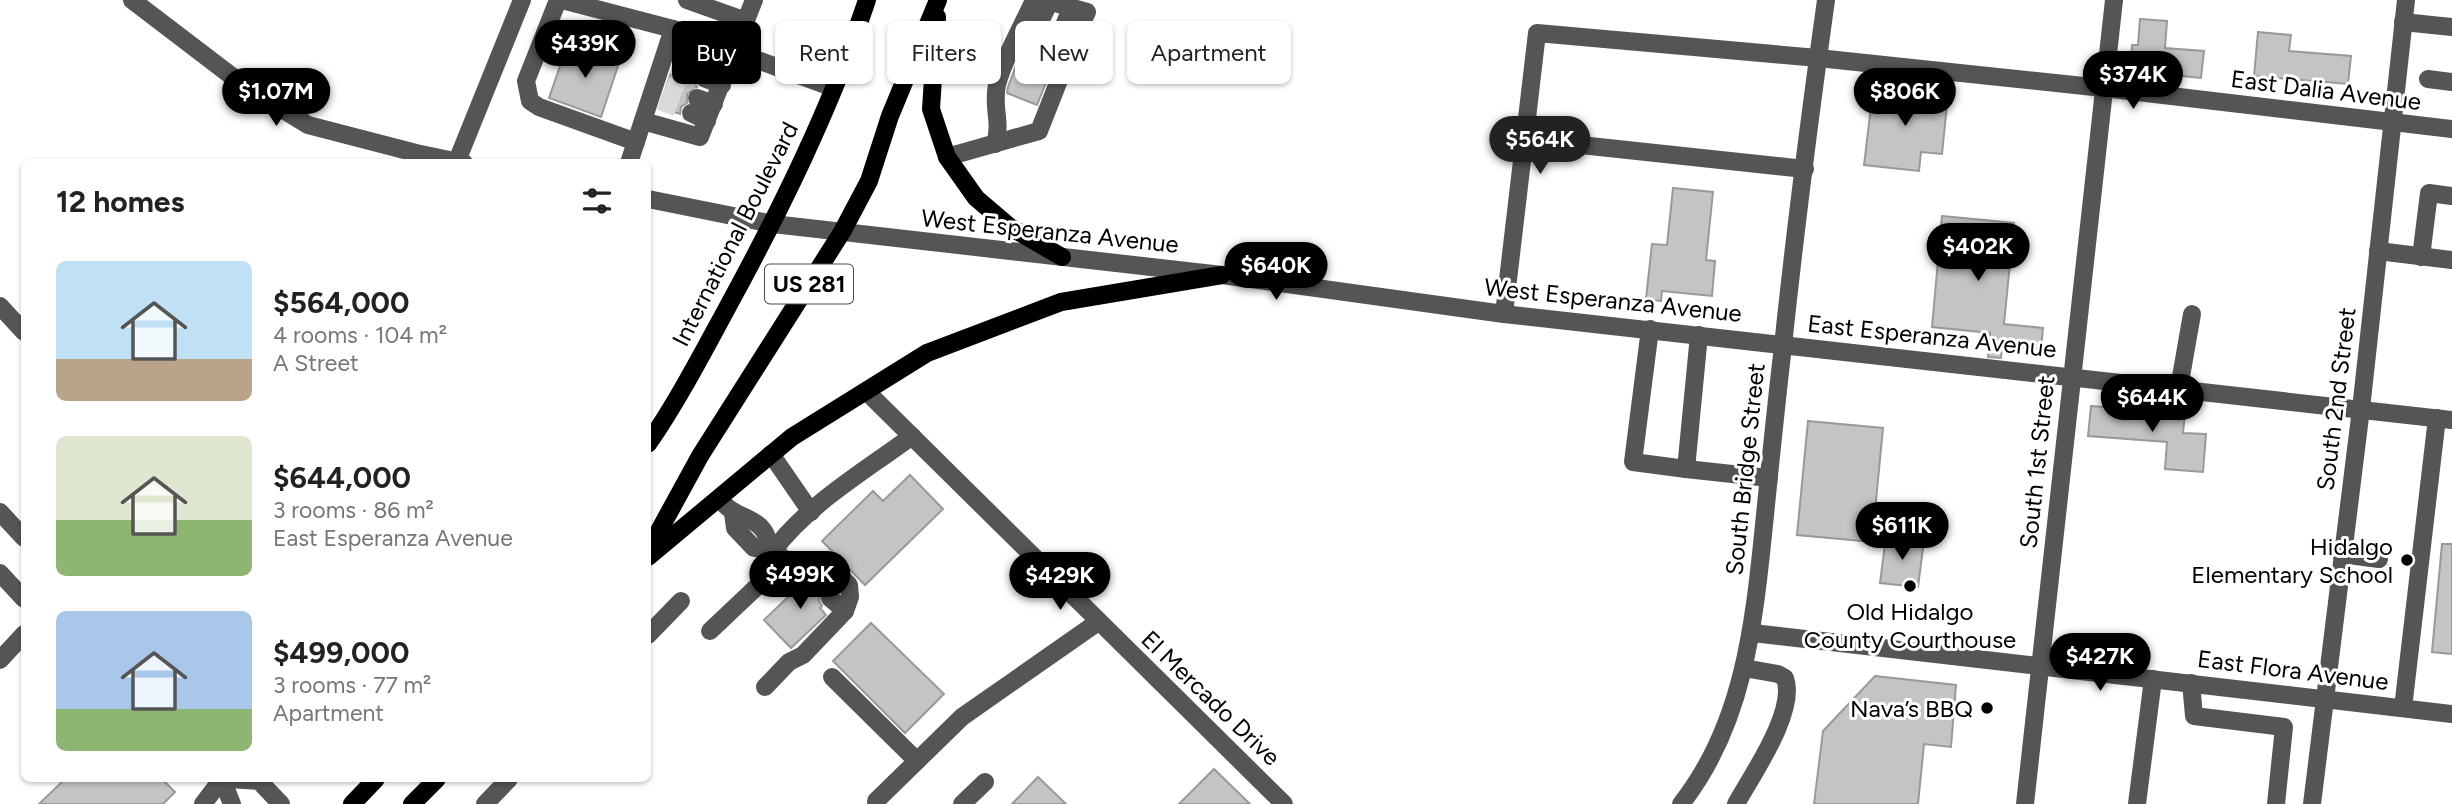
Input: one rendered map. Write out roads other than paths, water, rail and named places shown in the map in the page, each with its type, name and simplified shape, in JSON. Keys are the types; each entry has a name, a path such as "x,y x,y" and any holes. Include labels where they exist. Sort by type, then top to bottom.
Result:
{"main road":[{"name":"International Boulevard","path":"651,440 669,413 773,224 848,58 867,0"},
{"path":"938,0 931,109 947,157 976,198 1010,227 1062,257"},
{"name":"US 281","path":"651,546 700,456 842,232 869,181 890,116 938,0"},
{"path":"651,555 792,437 926,353 1061,302 1222,275"},
{"path":"352,804 371,782"},
{"path":"412,804 434,782"}],"street":[{"path":"132,0 246,87 308,125 448,159"},
{"path":"461,159 522,0"},
{"path":"630,159 643,121 658,91 671,50 560,0 526,81 530,101 538,107 635,142"},
{"path":"688,0 747,21 754,0"},
{"name":"South Bridge Street","path":"1681,804 1703,777 1713,754 1744,668 1753,633 1783,344 1826,0"},
{"name":"South 1st Street","path":"2025,804 2038,666 2114,0"},
{"name":"South 2nd Street","path":"2312,804 2361,409 2406,0"},
{"path":"1052,3 1087,12 1057,31 1052,3"},
{"path":"1048,21 1052,3"},
{"path":"2403,22 2452,27"},
{"name":"East Dalia Avenue","path":"1524,139 1537,33 1818,58 2452,129"},
{"path":"761,62 834,89"},
{"path":"995,144 999,128 995,100 998,82 1015,72"},
{"path":"2428,79 2452,82"},
{"path":"643,121 700,137 702,109 721,84"},
{"path":"947,157 1039,131 1040,84"},
{"path":"1504,314 1524,139 1805,169"},
{"path":"2421,257 2430,193 2452,196"},
{"name":"West Esperanza Avenue","path":"651,200 773,224 1222,275 1504,314 1783,344"},
{"path":"2378,251 2452,260"},
{"path":"2179,388 2192,314"},
{"path":"3,316 21,330"},
{"path":"1650,329 1633,462 1769,478"},
{"path":"1686,469 1699,335"},
{"name":"East Esperanza Avenue","path":"1783,344 2445,419"},
{"name":"El Mercado Drive","path":"866,391 1278,802"},
{"path":"2403,708 2445,419"},
{"path":"786,561 785,534 912,436"},
{"path":"771,454 811,512"},
{"path":"719,498 733,513 750,516 786,561"},
{"path":"0,512 21,535"},
{"path":"2342,554 2379,559"},
{"path":"710,631 786,561 819,561 829,565 849,585 850,597 845,611 803,655 789,662 765,687"},
{"path":"0,573 21,595"},
{"path":"830,598 845,611"},
{"path":"651,632 681,601"},
{"path":"876,801 962,717 1098,622"},
{"name":"East Flora Avenue","path":"1753,633 2324,697 2452,714"},
{"path":"0,660 21,637"},
{"path":"1736,804 1778,728 1788,690 1785,678 1778,674 1744,668"},
{"path":"832,677 917,761"},
{"path":"2137,804 2152,679"},
{"path":"2191,683 2194,716 2284,727 2276,804"},
{"path":"203,804 221,782"},
{"path":"225,782 232,804"},
{"path":"260,782 281,804"},
{"path":"485,804 506,782"},
{"path":"962,804 985,782"}],"tunnel":[{"path":"666,85 697,98"},
{"path":"660,101 691,113"},
{"path":"808,578 830,598"}],"place":[{"name":"Hidalgo Elementary School","path":"2407,560"},
{"name":"Old Hidalgo County Courthouse","path":"1910,586"},
{"name":"Nava’s BBQ","path":"1987,708"}]}
